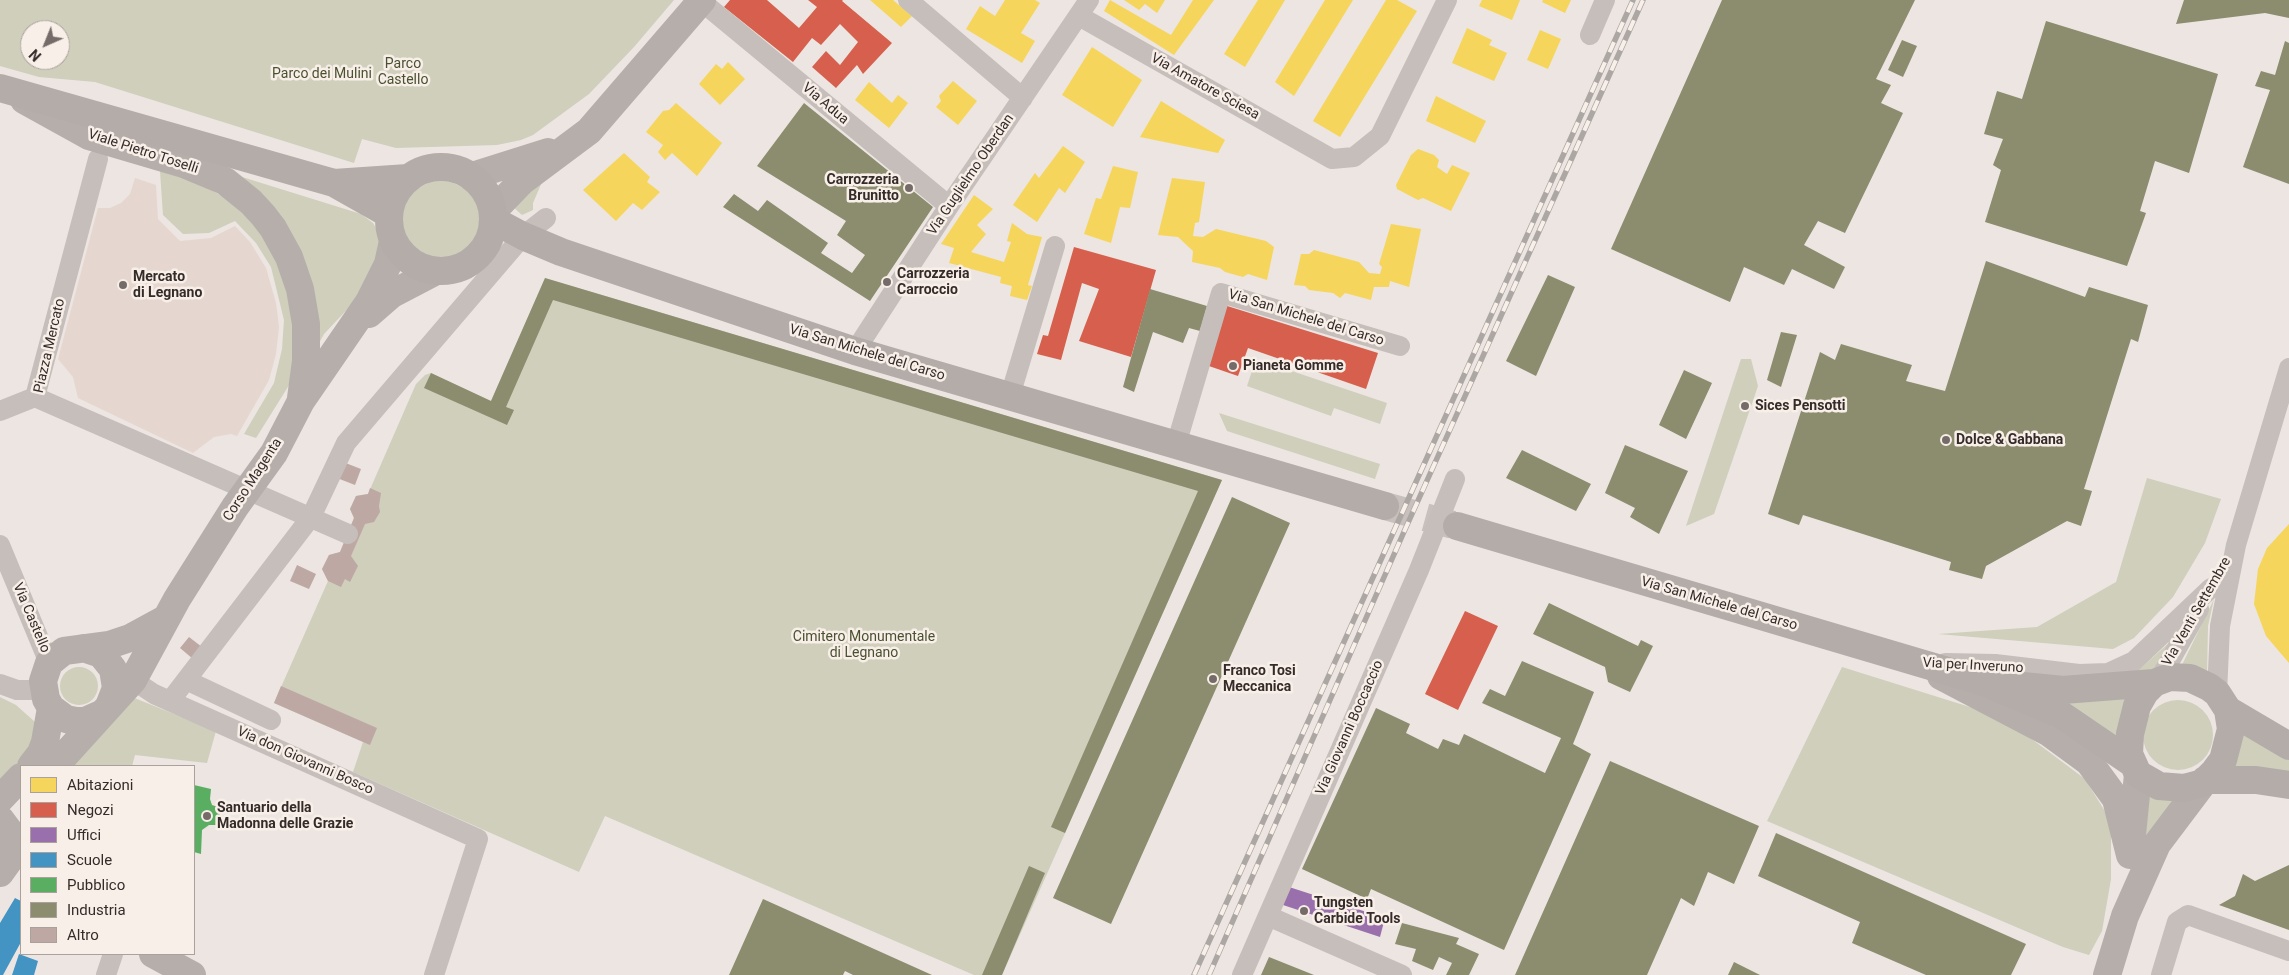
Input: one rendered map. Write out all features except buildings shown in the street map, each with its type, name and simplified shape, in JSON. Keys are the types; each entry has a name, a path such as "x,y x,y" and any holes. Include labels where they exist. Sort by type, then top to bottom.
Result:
{"main road":[{"name":"Viale Pietro Toselli","path":"2,88 334,183 389,214"},
{"path":"432,167 460,170 472,176 489,197 493,215 490,238 484,250 475,260 463,267 450,271 422,268 410,262 393,241 389,228 392,200 398,188 419,171 432,167"},
{"name":"Viale Pietro Toselli","path":"334,183 408,178"},
{"name":"Via San Michele del Carso","path":"493,215 518,242"},
{"name":"Via San Michele del Carso","path":"484,250 518,242 561,252 855,351 1385,506"},
{"name":"Via San Michele del Carso","path":"1457,526 1981,681"},
{"path":"2289,746 2222,702 2209,687 2190,678 2170,677 2156,682 2145,692 2137,706 2130,734 2129,754 2135,768 2159,786 2172,789 2184,788 2204,781 2256,780 2289,785"},
{"name":"Via per Inveruno","path":"1981,681 2063,690 2156,682"},
{"name":"Via per Inveruno","path":"1981,681 2060,714 2135,768"},
{"path":"2204,781 2223,760 2227,748 2231,729 2222,702"}],"street":[{"path":"908,0 1023,98"},
{"name":"Via Amatore Sciesa","path":"1084,8 1332,159 1354,157 1380,136 1447,0"},
{"path":"1590,34 1605,0"},
{"path":"493,215 522,181 571,145 600,120 702,1"},
{"name":"Via Adua","path":"702,1 949,206"},
{"name":"Via Guglielmo Oberdan","path":"855,351 949,206 1084,8"},
{"name":"Viale Pietro Toselli","path":"2,88 89,136 184,164 225,182 251,202 282,242 300,289 306,324 306,360 301,401"},
{"path":"472,176 571,145"},
{"name":"Piazza Mercato","path":"98,159 35,397 348,534"},
{"path":"170,701 311,518 346,443 518,242 546,218"},
{"name":"Corso Magenta","path":"56,765 134,680 165,618 235,507 274,453 301,401 382,280 393,241"},
{"path":"1010,396 1055,246"},
{"name":"Corso Magenta","path":"342,342 374,309 392,294 436,271"},
{"name":"Via San Michele del Carso","path":"1176,445 1221,293 1400,346"},
{"name":"Via Venti Settembre","path":"2222,702 2220,626 2236,545 2289,368"},
{"path":"0,411 35,397"},
{"name":"Via Giovanni Boccaccio","path":"1242,975 1419,570 1455,479"},
{"name":"Via Castello","path":"0,545 50,663"},
{"name":"Via Venti Settembre","path":"2156,682 2236,545"},
{"name":"Via per Inveruno","path":"1916,663 1995,664 2078,674 2108,673 2134,661 2211,588"},
{"name":"Corso Magenta","path":"50,663 64,651 109,645 130,638 165,618"},
{"name":"Corso Magenta","path":"47,699 66,719 76,721 85,721 106,709 116,688 113,669 101,654 83,648"},
{"path":"32,765 44,748 47,699 45,671 50,663"},
{"name":"Via per Inveruno","path":"1916,663 2048,732 2090,762 2116,799 2130,855"},
{"name":"Via don Giovanni Bosco","path":"134,680 154,694 478,840 434,975"},
{"path":"186,680 271,720"},
{"path":"0,684 47,699"},
{"path":"2125,916 2135,768"},
{"path":"0,799 20,778"},
{"path":"2107,975 2125,916 2156,844 2204,781"},
{"path":"9,873 12,849 4,825 20,804"},
{"path":"2161,975 2176,922 2188,915 2289,951"},
{"path":"1268,916 1402,975"},
{"path":"106,975 113,955"},
{"path":"155,955 192,975"}],"green space":[{"name":"Parco dei Mulini","path":"0,0 674,0 634,47 589,94 533,135 521,140 497,145 396,148 362,139 354,163 95,82 39,77 0,66"},
{"path":"160,171 192,179 222,196 245,214 282,263 298,319 291,382 256,438 244,434 274,383 282,349 284,320 271,267 256,243 235,221 209,233 183,234 163,215"},
{"path":"226,172 361,214 373,223 380,235 380,257 355,301 324,334 313,354 313,311"},
{"path":"545,175 533,203 533,210 522,215 511,205"},
{"path":"441,181 456,184 473,198 477,205 480,220 477,235 463,252 456,256 441,259 426,256 409,242 405,235 402,220 405,205 419,188 426,184"},
{"name":"Cimitero Monumentale di Legnano","path":"545,278 1222,480 1002,975 974,975 605,816 579,872 353,772 363,742 274,703 328,581 322,569 329,555 340,552 354,518 350,509 356,496 368,494 416,384 425,375 431,373 491,401"},
{"path":"1256,359 1387,403 1380,424 1334,408 1331,416 1247,386"},
{"path":"1741,359 1751,359 1758,386 1714,514 1686,526"},
{"path":"1219,413 1380,464 1375,479 1227,431"},
{"path":"2147,478 2221,499 2205,543 2173,597 2134,638 2113,649 1938,634 2037,627 2116,582"},
{"path":"2214,599 2208,626 2207,675 2181,667"},
{"path":"2171,641 2155,669 2128,673 2142,667"},
{"path":"79,667 92,673 98,686 92,699 79,705 66,699 60,686 66,673"},
{"path":"1842,667 1973,708 2029,737 2085,779 2111,821 2111,879 2102,931 2089,955 2063,947 1767,821"},
{"path":"0,697 16,705 35,722 36,737 10,779 0,787"},
{"path":"132,697 216,731 207,763 135,755 132,765 74,765"},
{"path":"2130,697 2118,743 2064,706 2065,700"},
{"path":"2171,700 2185,700 2198,706 2207,715 2213,728 2211,748 2203,760 2185,770 2171,770 2158,764 2149,755 2143,742 2143,728 2149,715 2158,706"},
{"path":"2241,731 2289,756 2289,774 2227,771"},
{"path":"2143,790 2178,799 2138,868"}],"shaded area":[{"name":"Mercato di Legnano","path":"135,178 156,185 158,219 180,241 211,238 235,226 250,242 266,268 276,303 279,327 276,354 269,380 237,436 231,434 214,437 193,453 78,398 73,377 58,359 98,208 110,208 121,203 130,194"}],"tunnel":[{"path":"1385,506 1457,526"}],"railway":[{"path":"1194,975 1633,0"},
{"path":"1209,975 1403,534 1643,0"}],"place":[{"name":"Carrozzeria Brunitto","path":"909,188"},
{"name":"Carrozzeria Carroccio","path":"887,282"},
{"name":"Mercato di Legnano","path":"123,285"},
{"name":"Pianeta Gomme","path":"1233,366"},
{"name":"Sices Pensotti","path":"1745,406"},
{"name":"Dolce & Gabbana","path":"1946,440"},
{"name":"Franco Tosi Meccanica","path":"1213,679"},
{"name":"Santuario della Madonna delle Grazie","path":"207,816"},
{"name":"Tungsten Carbide Tools","path":"1304,911"}],"park label":[{"name":"Parco Castello","path":"403,72"}]}
